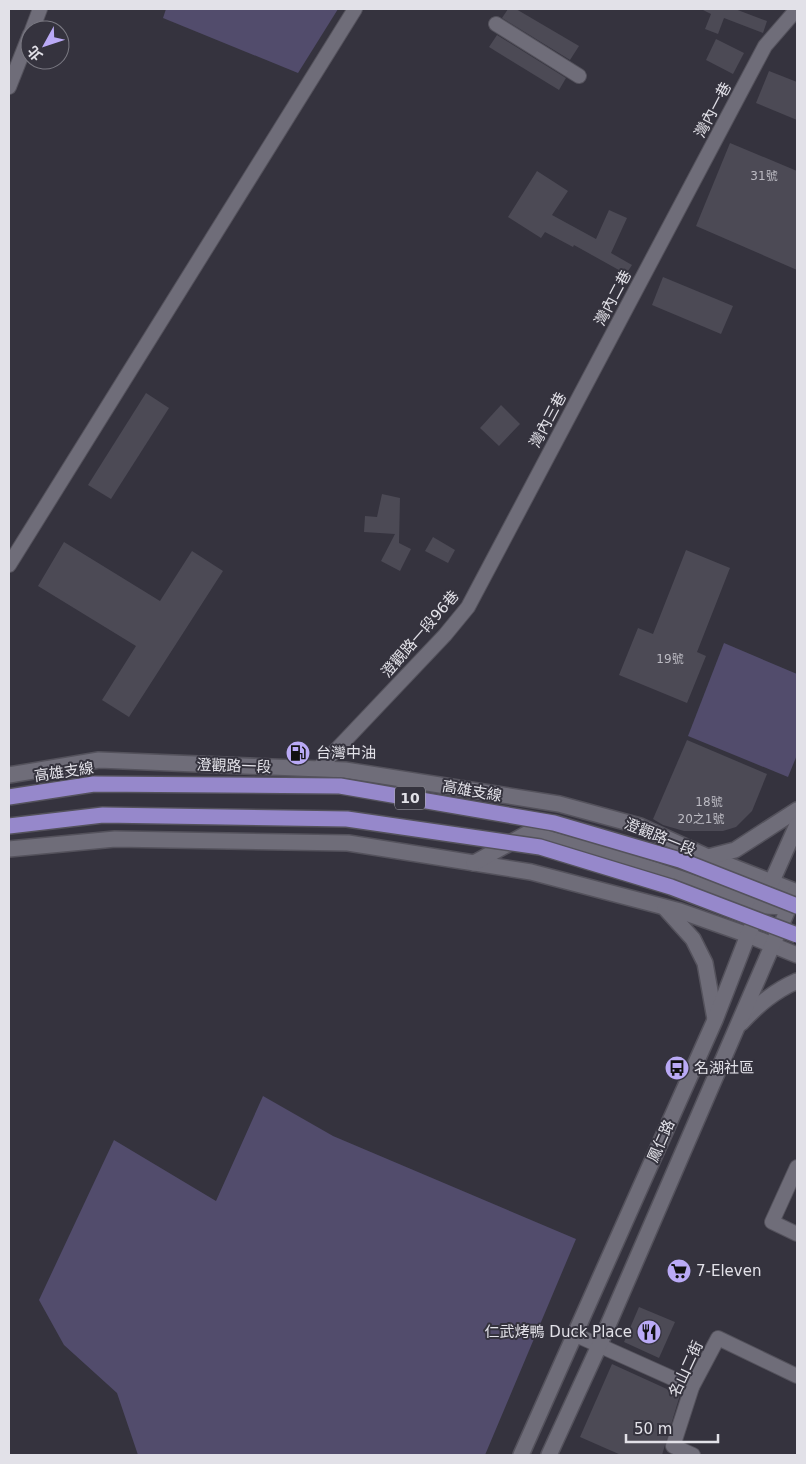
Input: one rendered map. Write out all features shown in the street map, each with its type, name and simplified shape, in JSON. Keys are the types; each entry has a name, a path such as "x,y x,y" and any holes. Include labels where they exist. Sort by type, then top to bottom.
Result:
{"highway":[{"name":"高雄支線","path":"9,797 94,784 340,786 554,823 680,860 794,903"},
{"name":"10","path":"9,826 103,815 348,819 540,848 671,887 797,935"}],"main road":[{"name":"澄觀路一段","path":"9,775 99,760 345,770 559,804 640,826 708,857 772,882 794,903"},
{"path":"708,857 735,850 797,810"},
{"name":"鳳仁路","path":"521,1455 715,1020 748,935 797,825"},
{"path":"474,862 528,833 620,858 759,910 794,903"},
{"path":"9,849 115,839 348,843 531,872 665,908 748,935 797,955"},
{"name":"鳳仁路","path":"549,1455 599,1346 771,944 794,903"},
{"path":"665,908 693,939 705,963 715,1020"},
{"path":"733,1032 758,1005 777,990 797,981"}],"street":[{"path":"9,566 355,9"},
{"name":"灣內一巷","path":"667,232 766,46 797,9"},
{"path":"496,24 579,76"},
{"path":"9,87 20,59"},
{"name":"灣內二巷","path":"589,379 667,232"},
{"name":"灣內三巷","path":"537,477 589,379"},
{"name":"澄觀路一段96巷","path":"318,769 445,635 468,607 537,477"},
{"path":"797,1167 772,1222 797,1234"},
{"path":"576,1335 692,1388"},
{"name":"名山二街","path":"693,1455 673,1446 692,1388 718,1338 797,1376"}],"shaded area":[{"path":"166,9 338,9 298,73 163,18"},
{"path":"724,643 797,674 797,755 788,777 688,736"},
{"path":"263,1096 333,1136 576,1239 485,1455 138,1455 117,1393 64,1345 39,1300 114,1140 216,1201"}],"building":[{"path":"508,9 516,9 579,46 570,60 502,18"},
{"path":"701,9 735,9 767,21 763,33 724,18 718,34 705,29 711,14"},
{"path":"497,35 566,78 559,90 489,47"},
{"path":"716,39 744,53 733,74 706,60"},
{"path":"769,71 797,82 797,120 756,103"},
{"path":"730,143 797,171 797,270 696,226"},
{"path":"537,171 568,191 552,215 596,239 609,210 627,218 611,253 632,265 626,274 574,245 573,247 545,232 541,238 508,217"},
{"path":"663,277 733,306 721,334 652,305"},
{"path":"146,393 169,408 111,499 88,485"},
{"path":"501,405 520,424 499,446 480,428"},
{"path":"382,494 400,498 399,543 411,549 400,571 381,561 395,534 364,532 365,516 377,517"},
{"path":"433,537 455,550 448,563 425,551"},
{"path":"64,542 160,601 192,551 223,571 129,717 102,700 136,646 38,586"},
{"path":"686,550 730,568 697,652 706,656 687,703 619,675 638,628 653,634"},
{"path":"687,740 767,774 752,811 736,827 723,831 684,831 663,825 653,819"},
{"name":"仁武烤鴨 Duck Place","path":"639,1307 675,1322 659,1358 624,1342"},
{"path":"612,1364 680,1395 662,1455 621,1455 580,1437"}],"place":[{"name":"台灣中油","path":"298,753"},
{"name":"名湖社區","path":"677,1068"},
{"name":"7-Eleven","path":"679,1271"},
{"name":"仁武烤鴨 Duck Place","path":"649,1332"}]}
